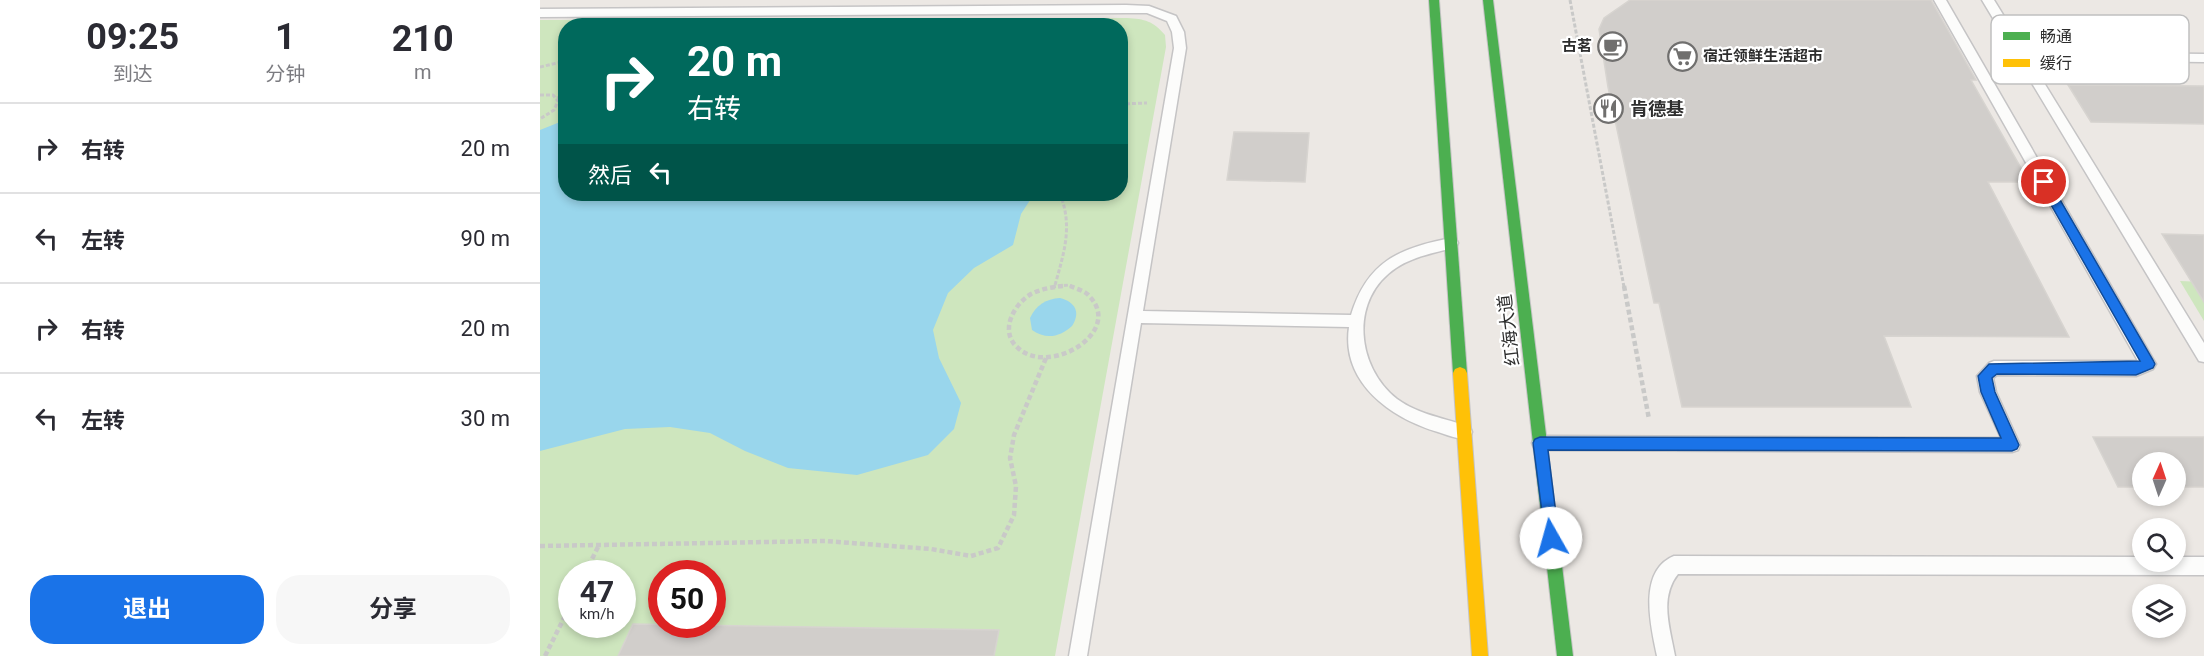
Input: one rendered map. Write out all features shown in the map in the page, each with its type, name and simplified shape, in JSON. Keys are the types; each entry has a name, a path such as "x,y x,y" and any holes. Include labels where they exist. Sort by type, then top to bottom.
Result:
{"main road":[{"path":"1434,0 1480,656"},
{"name":"红海大道","path":"1488,0 1565,656"}],"lane":[{"path":"1540,443 2012,445 1988,392 1985,376 1994,368 2136,369 2148,364 1940,0"},
{"path":"1988,0 1997,15"},
{"path":"540,13 1126,9 1149,10 1172,19 1178,32 1180,48 1078,656"},
{"path":"2189,58 2204,58"},
{"path":"2039,84 2204,356"},
{"path":"1451,243 1419,250 1390,264 1368,287 1355,321 1354,346 1367,377 1392,404 1427,423 1464,432"},
{"path":"1135,317 1355,321"},
{"path":"1666,656 1657,603 1658,587 1664,575 1674,565 2204,566"}],"path":[{"path":"1570,0 1653,444"},
{"path":"540,67 558,63"},
{"path":"540,95 557,98 558,101 554,110 540,119"},
{"path":"1055,286 1069,232 1067,210 1063,201"},
{"path":"1069,285 1087,292 1098,306 1100,317 1092,335 1076,350 1061,356 1031,357 1019,350 1011,341 1008,330 1010,318 1016,307 1027,297 1055,286 1069,285"},
{"path":"540,546 825,541 931,549 971,556 998,548 1014,515 1016,486 1010,458 1014,435 1046,358"},
{"path":"592,560 599,545"},
{"path":"545,656 558,630"}],"green space":[{"path":"1128,18 1148,22 1165,35 1166,47 1055,656 540,656 540,20 558,20 558,201 1128,201"},
{"path":"2180,281 2204,282 2204,321"}],"water":[{"path":"558,123 558,201 1029,201 1021,214 1013,245 974,268 948,293 933,330 939,358 961,403 954,429 928,455 857,475 788,468 745,451 710,433 670,427 625,429 540,451 540,130"},
{"path":"1060,298 1075,308 1076,316 1072,326 1063,333 1053,336 1042,335 1032,330 1030,318 1038,306 1046,301"}],"building":[{"path":"1630,0 1931,0 1976,80 1971,80 2029,182 1988,182 2069,337 1884,336 1911,407 1682,407 1659,303 1654,303 1608,87 1599,29 1604,18"},
{"path":"2068,85 2204,86 2204,124 2091,122"},
{"path":"1234,132 1309,133 1305,182 1227,180"},
{"path":"2162,234 2204,235 2204,302"},
{"path":"2093,437 2204,437 2204,487 2186,487 2186,452 2132,452 2132,487 2118,487"},
{"path":"636,624 648,624 648,638 726,638 726,626 999,630 994,656 618,656 626,638 636,638"}],"traffic: fast":[{"path":"1434,0 1460,373"},
{"path":"1488,0 1565,656"}],"traffic: slow":[{"path":"1460,373 1480,656"}],"place":[{"name":"古茗","path":"1613,46"},
{"name":"宿迁领鲜生活超市","path":"1682,56"},
{"name":"肯德基","path":"1609,109"}],"route":[{"path":"1551,538 1540,443 2012,445 1988,392 1985,376 1994,368 2136,369 2148,364 2044,182"}]}
